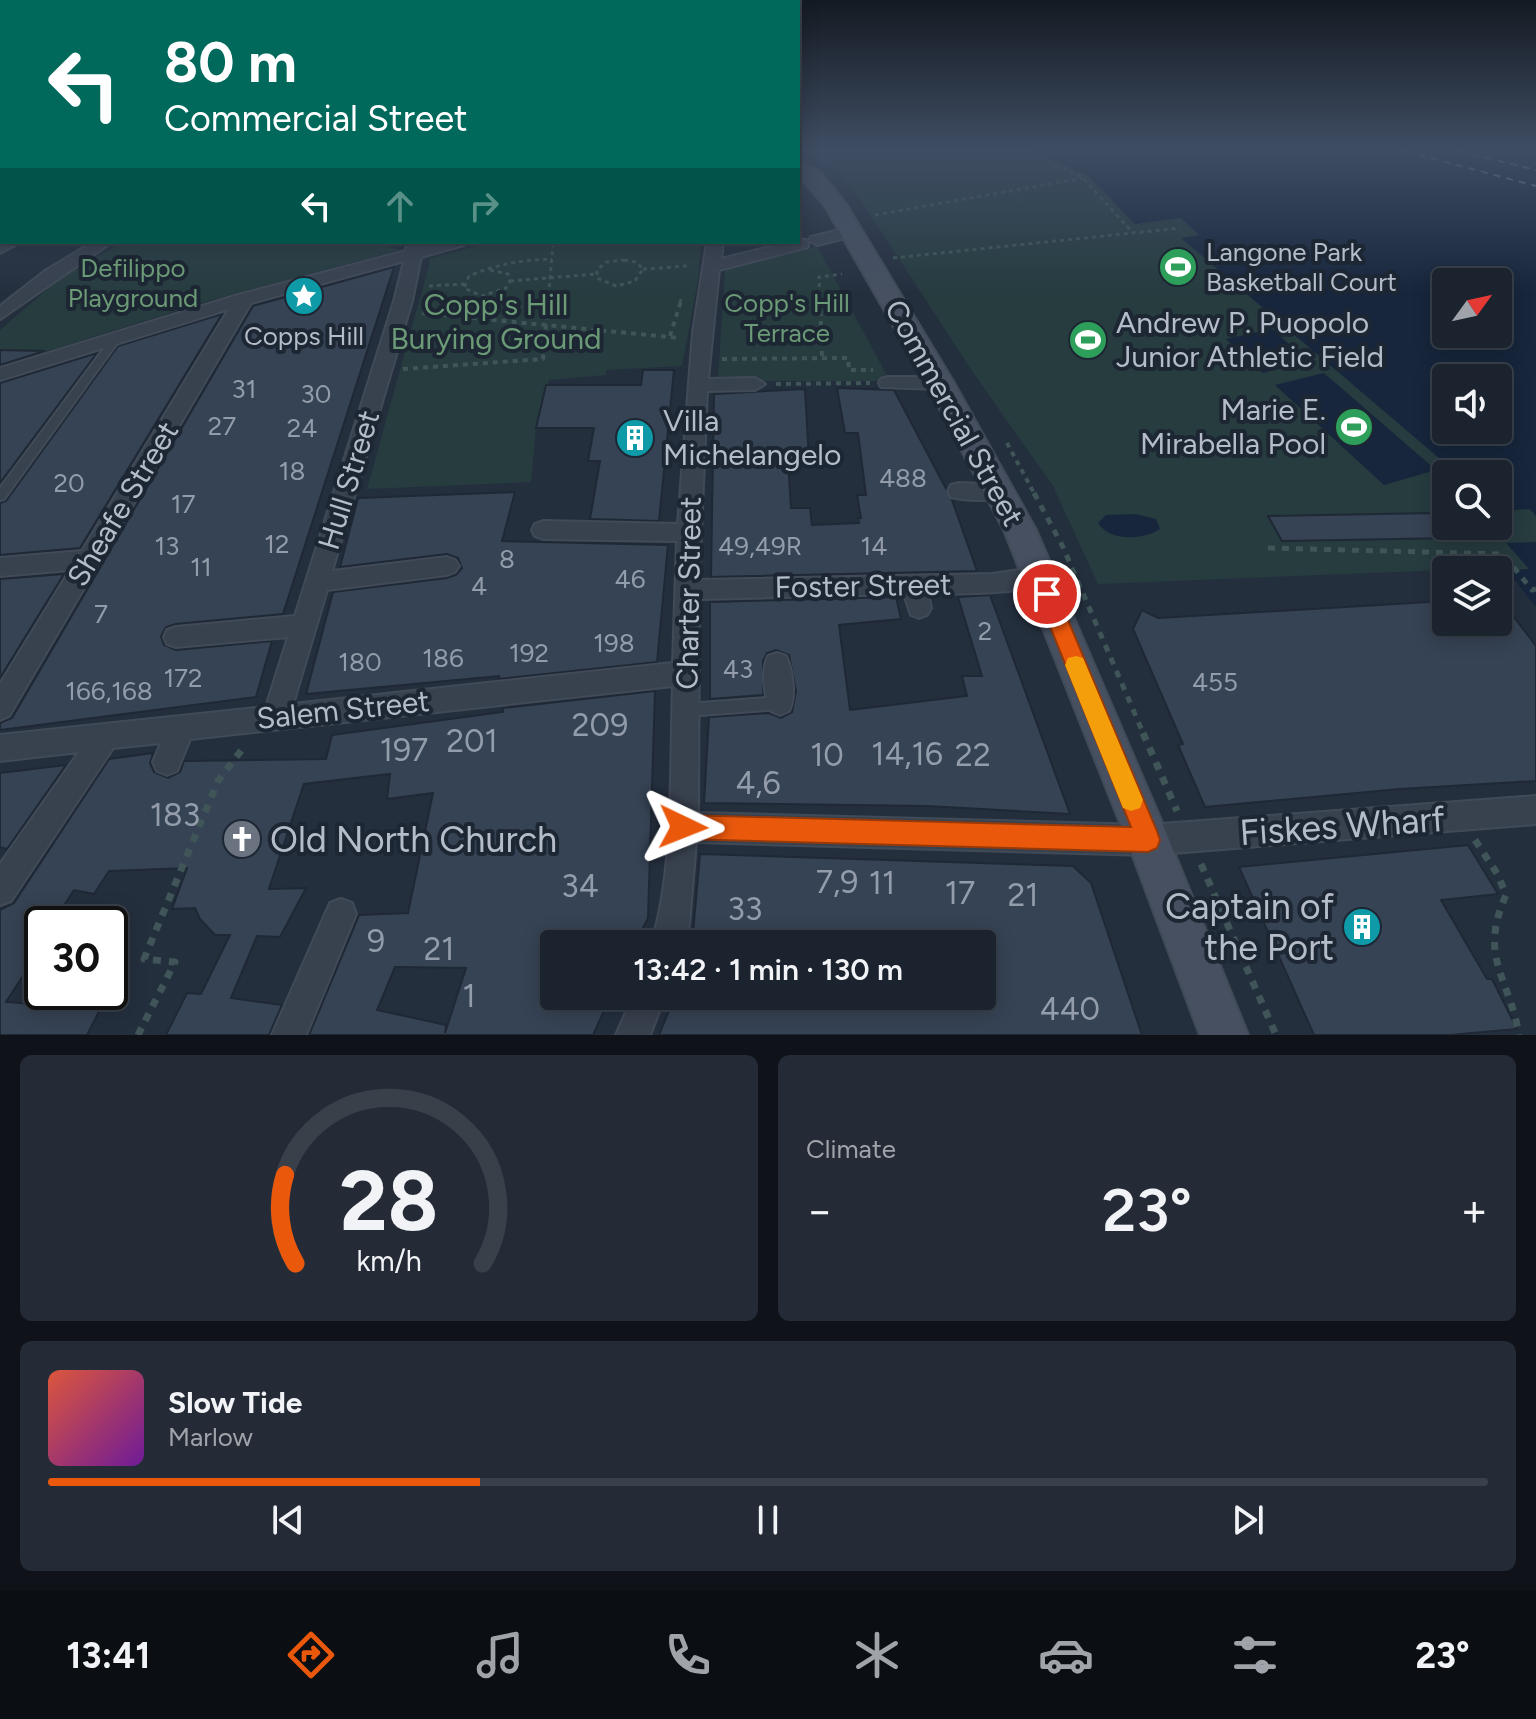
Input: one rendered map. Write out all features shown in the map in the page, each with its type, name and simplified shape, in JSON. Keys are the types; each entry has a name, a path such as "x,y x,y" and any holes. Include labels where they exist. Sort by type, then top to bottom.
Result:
{"main road":[{"name":"Commercial Street","path":"833,196 863,223 940,383 1000,491 1040,576 1224,1035"}],"street":[{"path":"699,267 810,242 863,223"},
{"path":"0,314 51,275 101,244"},
{"path":"0,374 415,248 444,244"},
{"name":"Charter Street","path":"671,930 683,827 686,590 698,385 699,267 714,244"},
{"name":"Hull Street","path":"276,718 302,626 319,582 415,248"},
{"name":"Sheafe Street","path":"0,708 244,299"},
{"path":"888,383 940,383"},
{"path":"698,385 755,384"},
{"path":"959,491 1000,491"},
{"path":"543,530 688,533"},
{"path":"0,567 91,559"},
{"path":"319,582 447,566"},
{"name":"Foster Street","path":"686,590 916,596 1040,576"},
{"path":"176,637 302,626"},
{"path":"777,664 780,703"},
{"name":"Salem Street","path":"0,748 685,673"},
{"path":"167,762 181,728"},
{"path":"0,890 105,737"},
{"name":"Fiskes Wharf","path":"683,827 1148,840 1536,810"},
{"path":"289,1035 341,914"},
{"path":"633,1035 643,1010"}],"lane":[{"path":"0,496 117,337"},
{"path":"686,710 780,703"}],"path":[{"path":"863,223 994,196"},
{"path":"1100,196 1134,234"},
{"path":"892,258 1180,228"},
{"path":"407,355 403,369 543,359 553,244"},
{"path":"689,255 699,267"},
{"path":"431,273 428,286 464,284 474,274 511,261 552,259"},
{"path":"596,274 602,265 617,260 630,260 643,269 699,267"},
{"path":"685,278 699,267"},
{"path":"596,274 602,283 625,285 640,277 643,269"},
{"path":"490,270 508,274 510,281"},
{"path":"464,284 469,293 482,296 500,292 510,281 596,274"},
{"path":"822,357 819,277 842,274"},
{"path":"670,336 683,290"},
{"path":"424,300 420,313 692,340"},
{"path":"713,359 848,358 849,370 856,370"},
{"path":"755,384 888,383"},
{"path":"1268,548 1503,554 1532,590 1536,589"},
{"path":"138,1035 175,962 144,959 218,781 252,737"},
{"path":"1459,815 1498,875 1506,895 1491,931 1499,977 1517,1021 1519,1035"}],"green space":[{"path":"857,196 1108,196 1135,224 1202,213 1432,418 1432,444 1471,444 1499,460 1432,460 1432,540 1512,540 1512,467 1536,481 1536,570 1512,570 1512,556 1432,556 1432,571 1098,584 1053,486 972,371"},
{"name":"Defilippo Playground","path":"119,244 377,244 400,250 208,301 48,351 0,350 0,330 58,280"},
{"name":"Copp's Hill Burying Ground","path":"485,244 701,244 698,281 682,366 606,370 606,375 549,380 536,428 531,482 367,489 431,258"},
{"name":"Copp's Hill Terrace","path":"817,246 890,381 718,381 725,269"}],"water":[{"path":"1108,196 1536,196 1536,516 1530,509 1512,510 1512,460 1441,460 1181,238 1199,235 1181,218 1135,224"},
{"path":"1272,329 1308,361 1263,373 1226,339"},
{"name":"Marie E. Mirabella Pool","path":"1324,373 1432,467 1432,471 1384,485 1275,385"},
{"path":"1135,514 1156,519 1160,529 1127,537 1110,534 1098,523 1106,515"},
{"path":"1536,542 1536,607 1512,576 1512,570 1529,569 1506,543"}],"building":[{"path":"394,267 283,614 176,624 166,627 161,636 164,645 176,650 272,641 256,697 0,730 0,723 12,718 253,306"},
{"path":"222,314 80,548 0,555 0,503 6,501 118,346"},
{"path":"0,350 45,351 0,365"},
{"path":"97,353 0,483 0,383"},
{"name":"Villa Michelangelo","path":"643,370 674,370 659,521 590,519 600,461 588,461 594,428 536,428 546,385 641,385"},
{"path":"837,388 894,390 952,500 977,571 711,577 714,394 805,389 809,460 788,460 791,508 810,508 812,525 859,523 857,495 866,495 858,433 845,433"},
{"path":"515,492 502,541 668,545 657,662 499,679 499,676 306,694 333,592 447,578 456,575 462,568 458,558 447,554 340,567 358,498"},
{"path":"1432,513 1432,538 1282,541 1268,516"},
{"path":"64,574 0,678 0,579"},
{"path":"990,595 1070,814 926,806 704,803 709,717 769,713 781,718 792,712 796,691 789,655 776,650 767,653 763,661 763,695 710,699 710,602 896,597 901,619 839,625 850,710 967,696 962,676 982,676 958,597"},
{"path":"1432,602 1432,636 1512,636 1512,614 1536,646 1536,781 1400,789 1205,807 1178,745 1183,744 1133,629 1142,610 1158,618"},
{"path":"655,691 648,918 642,930 540,930 540,1010 605,1010 593,1035 309,1035 359,915 408,913 433,793 387,799 390,774 304,784 269,889 306,888 280,937 257,936 231,998 282,1005 269,1035 166,1035 187,993 201,994 230,935 215,935 200,919 195,908 172,909 187,868 109,871 94,894 74,890 64,906 24,906 24,974 6,1002 24,1003 24,1010 100,1010 87,1035 0,1035 0,910 14,903 109,759 153,753 150,763 154,772 168,778 180,772 184,761 326,759 332,735 503,712 503,708","holes":["395,967 466,968 445,1033 446,1025 377,1010"]},
{"path":"66,765 7,849 0,847 0,773"},
{"name":"Captain of the Port","path":"1468,845 1498,894 1441,900 1487,979 1492,979 1517,1029 1450,1035 1314,1035 1239,867"},
{"path":"700,854 1073,866 1091,883 1142,1035 659,1035 669,1010 996,1010 996,930 693,930"}],"slow traffic":[{"path":"1076,665 1131,800"}],"place":[{"name":"Langone Park Basketball Court","path":"1178,267"},
{"name":"Copps Hill","path":"304,296"},
{"name":"Andrew P. Puopolo Junior Athletic Field","path":"1088,340"},
{"name":"Marie E. Mirabella Pool","path":"1354,427"},
{"name":"Villa Michelangelo","path":"635,438"},
{"name":"Old North Church","path":"242,839"},
{"name":"Captain of the Port","path":"1362,927"}],"route":[{"path":"683,827 1148,840 1047,594"}]}
